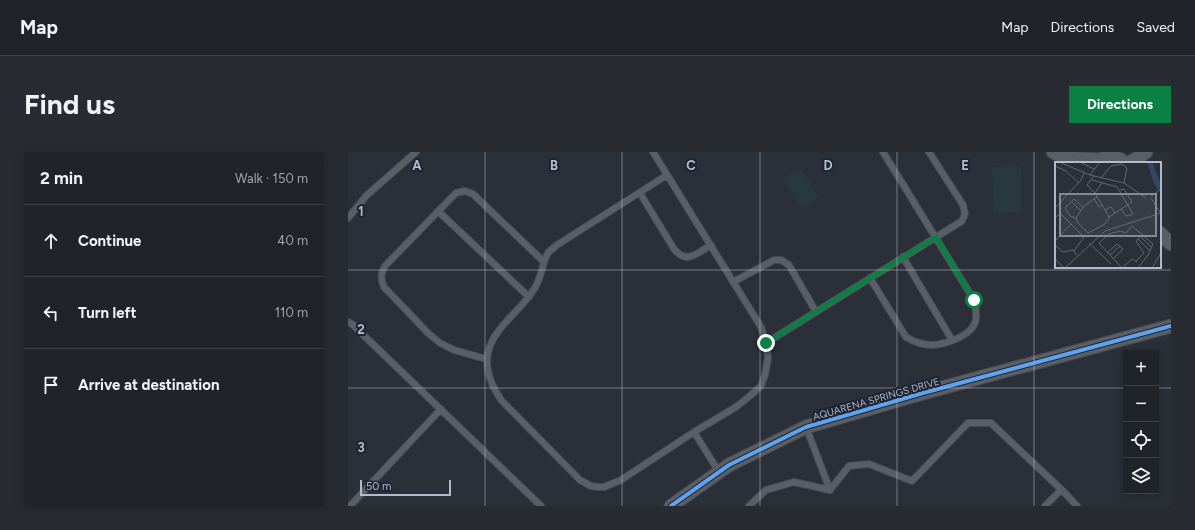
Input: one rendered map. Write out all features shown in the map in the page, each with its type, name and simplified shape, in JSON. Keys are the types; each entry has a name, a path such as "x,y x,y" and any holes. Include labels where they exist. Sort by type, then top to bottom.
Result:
{"street":[{"path":"1053,152 1068,161 1097,161 1106,157 1114,157 1121,159 1124,162"},
{"path":"1131,162 1146,152"},
{"path":"1161,234 1171,244"},
{"name":"AQUARENA SPRINGS DRIVE","path":"670,506 730,465 806,427 931,391 1171,326"}],"lane":[{"path":"348,218 367,196 416,152"},
{"path":"653,152 668,175 761,327 766,343 768,358 765,375 761,386 736,407 694,432 621,480 604,487 591,486 580,480 502,401 494,390 489,378 486,359 487,351 499,330 529,297 542,273 544,262 549,252 557,245 668,175"},
{"path":"870,278 906,337 912,341 933,345 963,336 974,325 976,308 974,300 883,152"},
{"path":"766,343 962,221 964,214 963,205 929,152"},
{"path":"486,359 454,350 440,343 429,334 384,287 380,279 381,272 385,266 456,193 465,191 473,194 544,262"},
{"path":"640,193 679,256 684,258 690,257 711,245"},
{"path":"438,211 529,297"},
{"path":"903,258 952,340"},
{"path":"733,282 774,260 781,260 789,265 816,312"},
{"path":"348,322 352,324 541,506"},
{"path":"350,506 441,410"},
{"path":"830,490 849,466 860,464 869,464 912,481 968,423 991,423 1077,506"},
{"path":"806,427 830,490"},
{"path":"694,432 719,472"},
{"path":"749,506 766,490 794,482 830,490"},
{"path":"1045,506 1061,490"}],"shaded area":[{"path":"1021,166 1022,212 993,213 992,167"},
{"path":"801,169 819,198 802,208 783,179"}],"cycle path":[{"path":"671,506 729,465 806,427 923,393 1171,326"}],"route":[{"path":"766,343 936,237 974,300"}]}
